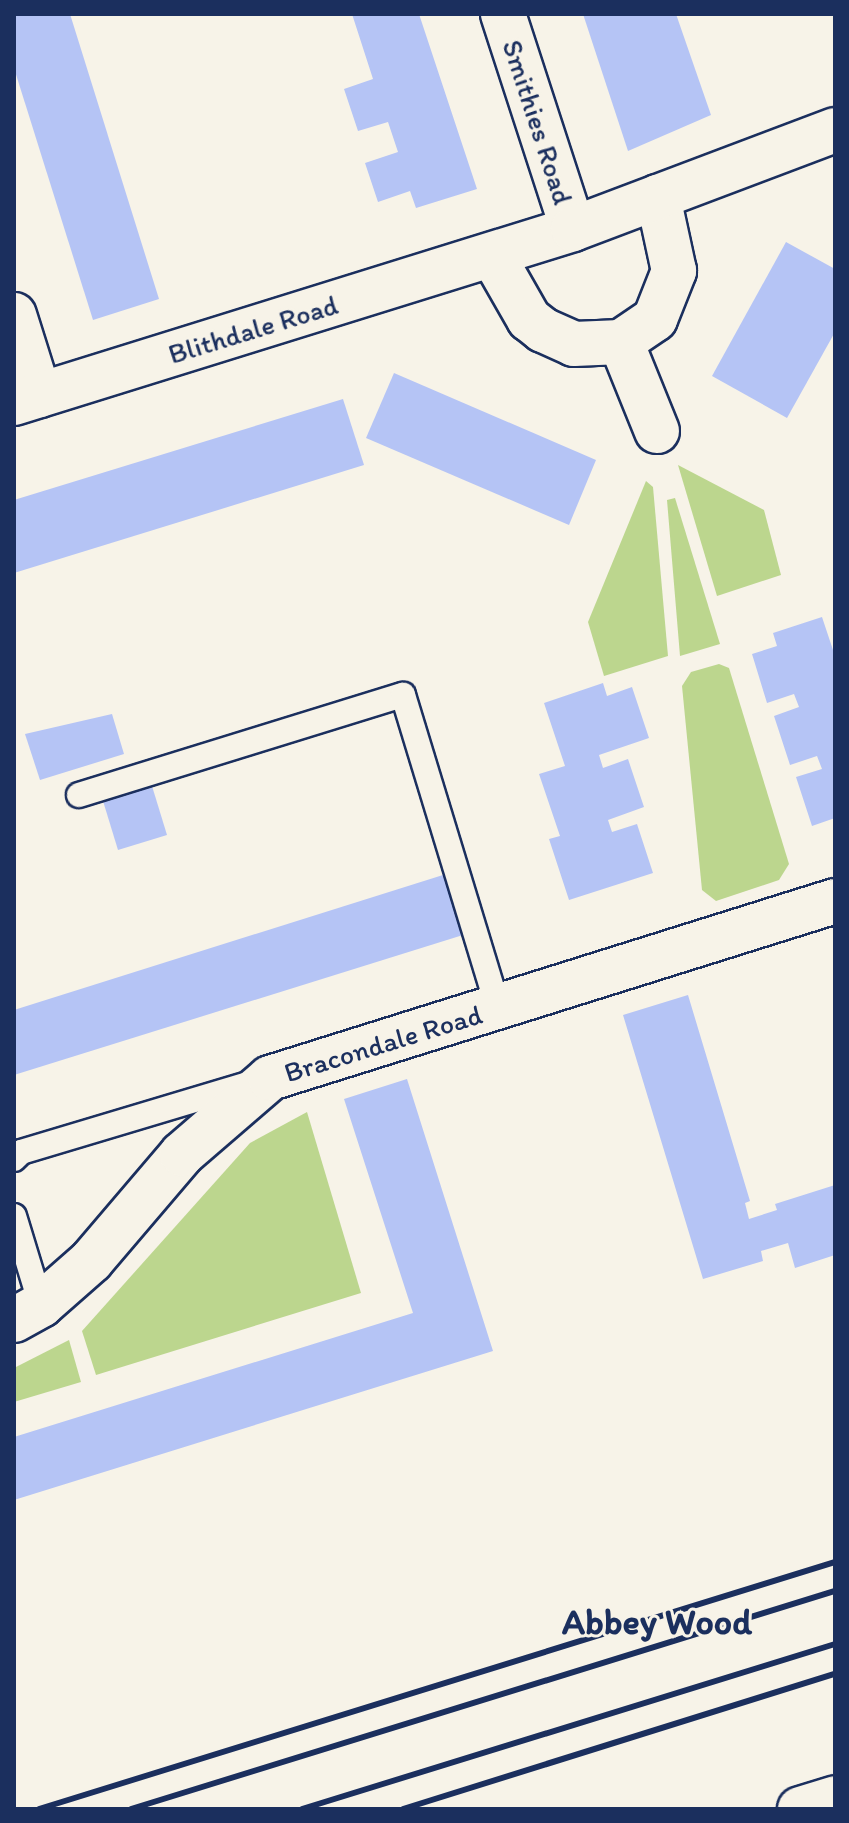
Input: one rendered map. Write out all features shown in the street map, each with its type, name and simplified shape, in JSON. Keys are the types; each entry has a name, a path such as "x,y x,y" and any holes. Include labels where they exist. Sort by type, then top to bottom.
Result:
{"street":[{"name":"Smithies Road","path":"503,14 573,229"},
{"name":"Blithdale Road","path":"26,399 493,256 835,130"},
{"path":"493,256 518,302 543,330 574,344 621,342 655,319 674,271 658,197"},
{"path":"14,315 26,399"},
{"path":"621,342 657,431"},
{"name":"Bracondale Road","path":"28,1312 91,1261 193,1143 270,1078 835,901"},
{"path":"800,1809 835,1798"}],"lane":[{"path":"79,795 403,695 498,1008"},
{"path":"14,1159 21,1152 270,1078"},
{"path":"14,1216 28,1312"}],"green space":[{"path":"678,465 764,510 781,575 717,596"},
{"path":"646,481 653,487 668,656 604,676 588,622"},
{"path":"675,498 720,644 680,656 667,500"},
{"path":"719,664 729,668 789,864 779,880 716,901 702,890 682,686 691,672"},
{"path":"307,1112 361,1293 96,1375 82,1331 250,1143"},
{"path":"69,1340 81,1382 14,1402 14,1368"}],"building":[{"path":"14,14 70,14 159,299 93,320 14,68"},
{"path":"352,14 419,14 477,189 416,208 410,191 378,202 365,163 398,152 388,122 358,131 344,89 373,79"},
{"path":"583,14 676,14 711,115 628,151"},
{"path":"786,242 835,269 835,332 787,418 712,376"},
{"path":"394,373 596,460 569,525 366,438"},
{"path":"343,399 364,465 14,573 14,500"},
{"path":"822,617 835,656 835,818 812,826 796,777 822,769 817,756 790,765 774,716 799,707 794,694 767,703 752,654 777,646 773,633"},
{"path":"603,683 607,696 632,687 649,738 599,755 603,768 628,759 644,807 608,820 612,832 637,824 653,873 569,900 549,839 560,836 539,774 565,766 544,703"},
{"path":"112,714 124,754 40,780 25,734"},
{"path":"152,786 167,835 118,850 103,801"},
{"path":"443,875 463,935 14,1075 14,1010"},
{"path":"688,995 750,1201 745,1203 749,1219 777,1210 775,1204 835,1185 835,1255 795,1268 788,1243 761,1251 763,1261 703,1279 623,1015"},
{"path":"407,1079 493,1351 14,1500 14,1437 413,1313 344,1099"}],"railway":[{"path":"39,1809 835,1562"},
{"path":"131,1809 835,1591"},
{"path":"302,1809 835,1644"},
{"path":"403,1809 835,1674"}],"district":[{"name":"Abbey Wood","path":"657,1622"}]}
